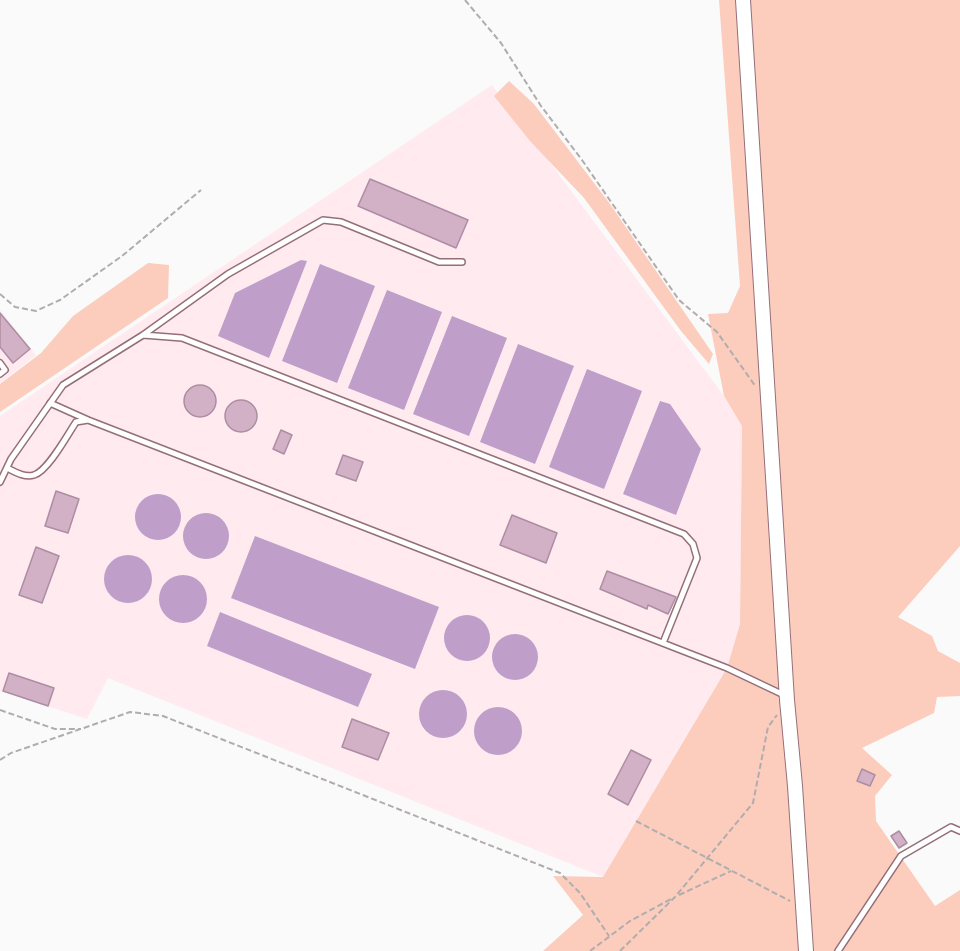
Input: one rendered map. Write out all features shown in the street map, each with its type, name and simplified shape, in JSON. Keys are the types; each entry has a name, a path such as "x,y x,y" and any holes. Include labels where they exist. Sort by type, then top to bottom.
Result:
{"street":[{"path":"743,0 787,699 806,951"}],"lane":[{"path":"0,482 11,459 63,385 143,335 228,274 323,220 341,222 439,262 462,262"},
{"path":"143,335 182,338 684,534 693,544 697,558 663,644"},
{"path":"0,363 5,370 0,374"},
{"path":"50,403 88,420 727,668 787,699"},
{"path":"7,468 23,476 34,475 41,471 76,422 88,420"},
{"path":"838,951 901,856 951,827 960,831"}],"path":[{"path":"465,0 501,44 541,106 582,160 679,300 717,332 756,388"},
{"path":"0,294 15,308 36,311 60,300 85,285 201,190"},
{"path":"620,951 675,897 753,803 768,727 787,699"},
{"path":"0,710 55,729 84,729"},
{"path":"0,760 11,753 130,711 164,716 560,873 580,893 609,936"},
{"path":"636,821 803,908"},
{"path":"590,951 630,921 732,871"}],"shaded area":[{"path":"719,0 960,0 960,546 898,617 932,636 938,651 960,663 960,696 937,697 934,713 862,748 892,775 875,796 876,821 935,906 960,890 960,951 543,951 583,915 553,876 603,877 727,668 740,624 742,426 724,396 708,314 728,313 740,286"},
{"path":"509,81 534,104 610,204 713,354 709,364 681,331 584,198 530,141 494,96"},
{"path":"492,85 724,396 742,426 740,624 727,668 603,877 108,678 87,719 0,691 0,416"},
{"path":"301,260 307,261 269,358 218,336 235,293"},
{"path":"148,263 169,265 168,298 0,412 0,384 41,353 73,316"},
{"path":"320,264 375,286 337,383 282,361"},
{"path":"387,290 442,312 404,410 348,388"},
{"path":"0,310 36,355 0,383"},
{"path":"452,316 507,338 469,436 413,414"},
{"path":"518,344 574,366 535,464 480,442"},
{"path":"587,369 642,391 604,489 549,467"},
{"path":"660,401 670,404 701,449 676,515 623,494"},
{"path":"158,494 174,501 181,517 174,533 158,540 142,533 135,517 142,501"},
{"path":"206,513 222,520 229,536 222,552 206,559 190,552 183,536 190,520"},
{"path":"255,536 439,607 415,669 231,598"},
{"path":"123,555 133,555 145,562 152,574 152,584 145,596 133,603 123,603 108,592 104,584 104,574 115,559"},
{"path":"178,575 188,575 203,585 207,599 206,608 197,619 188,623 178,623 163,613 159,604 159,594 169,579"},
{"path":"220,612 372,674 358,707 207,646"},
{"path":"467,615 483,622 490,638 483,654 467,661 451,654 444,638 451,622"},
{"path":"515,634 531,641 538,657 531,673 515,680 499,673 492,657 499,641"},
{"path":"438,690 448,690 463,700 467,714 466,723 457,734 448,738 438,738 423,728 419,719 419,709 429,694"},
{"path":"493,707 503,707 518,717 522,731 521,740 512,751 503,755 493,755 478,745 474,736 474,726 484,711"}],"building":[{"path":"370,179 468,220 456,248 358,206"},
{"path":"0,313 30,349 13,363 0,347"},
{"path":"200,385 211,390 216,401 211,412 200,417 189,412 184,401 189,390"},
{"path":"241,400 252,405 257,416 252,427 241,432 230,427 225,416 230,405"},
{"path":"281,430 292,435 284,454 273,449"},
{"path":"343,455 363,462 356,481 336,474"},
{"path":"56,491 79,499 68,533 45,526"},
{"path":"512,515 557,533 546,563 500,545"},
{"path":"36,547 59,556 42,603 19,595"},
{"path":"607,571 676,597 668,614 648,605 647,609 600,589"},
{"path":"9,673 54,688 48,706 3,691"},
{"path":"352,719 389,733 378,760 342,747"},
{"path":"631,750 651,760 628,805 608,794"},
{"path":"862,769 875,775 870,786 857,781"},
{"path":"899,831 907,843 899,848 891,836"}]}
